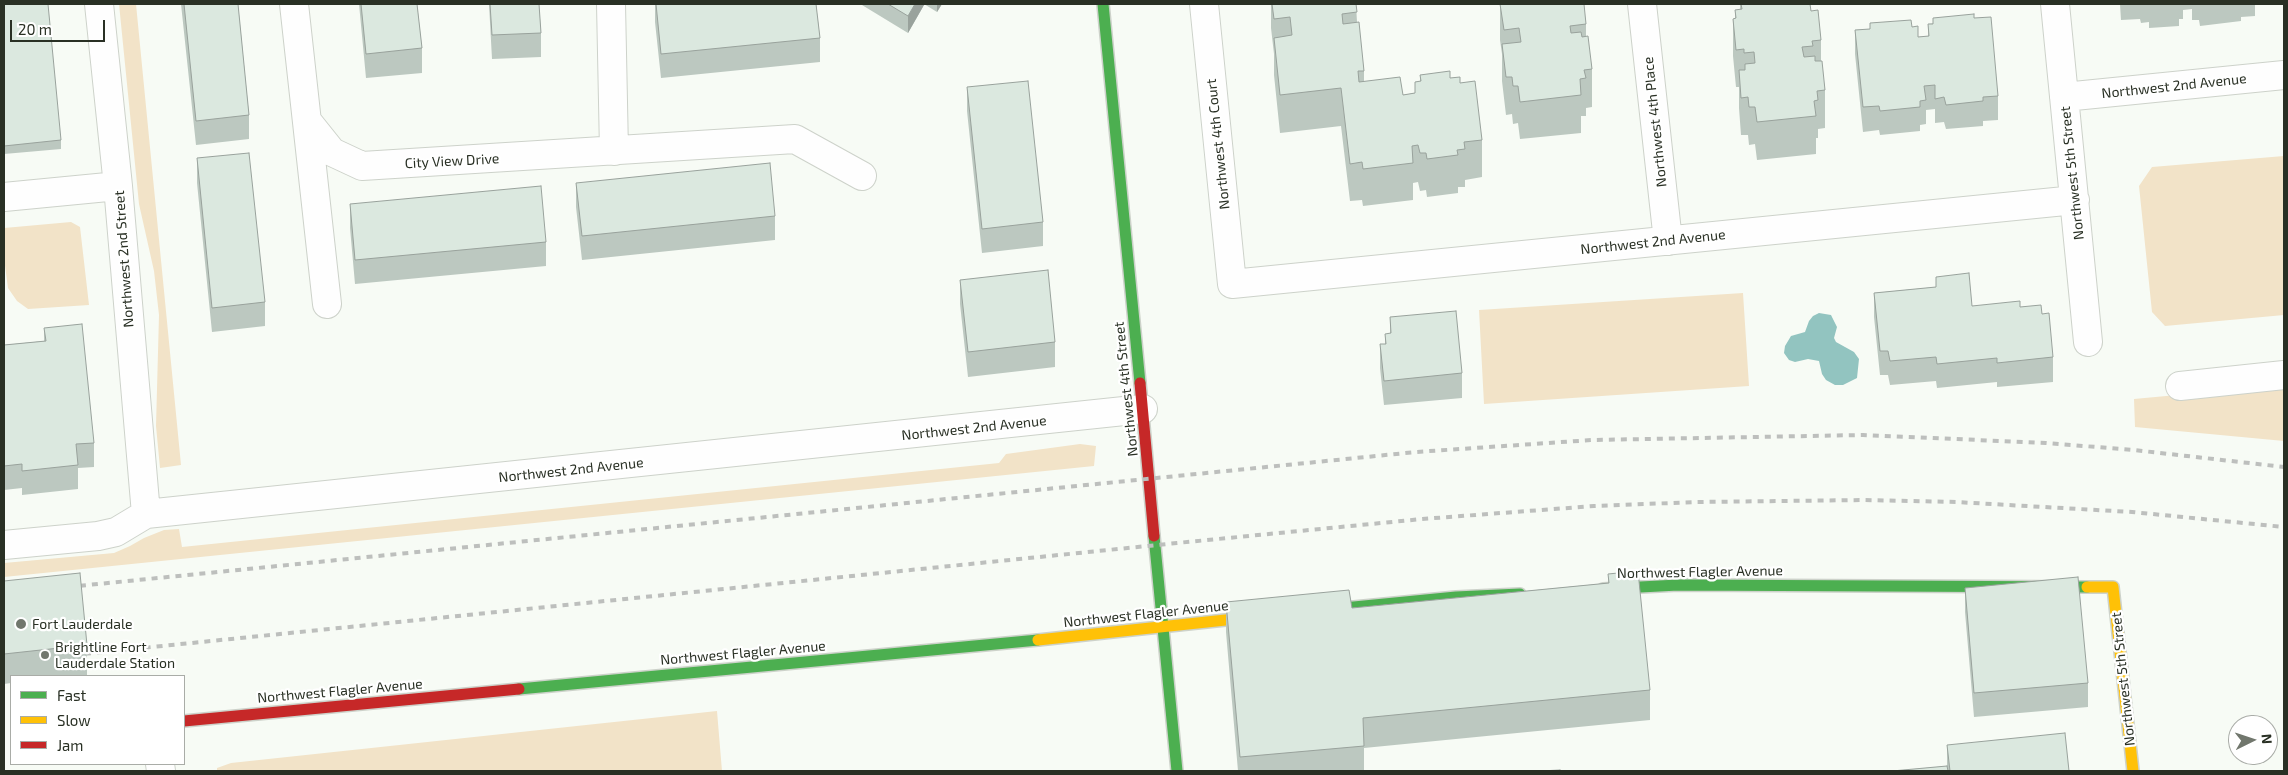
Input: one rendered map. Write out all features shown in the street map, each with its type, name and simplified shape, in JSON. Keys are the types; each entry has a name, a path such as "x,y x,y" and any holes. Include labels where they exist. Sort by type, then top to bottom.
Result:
{"street":[{"name":"Northwest 2nd Street","path":"99,4 118,186 146,514"},
{"path":"294,4 327,304"},
{"path":"610,4 614,152"},
{"name":"Northwest 4th Street","path":"1103,4 1178,771"},
{"name":"Northwest 4th Court","path":"1204,4 1232,284"},
{"name":"Northwest 4th Place","path":"1642,4 1668,240"},
{"name":"Northwest 5th Street","path":"2055,4 2088,342"},
{"name":"Northwest 2nd Avenue","path":"2064,98 2284,75"},
{"name":"City View Drive","path":"308,122 332,152 362,166 614,152 795,139 862,176"},
{"path":"4,197 118,186"},
{"name":"Northwest 2nd Avenue","path":"1232,284 2074,200"},
{"path":"2180,386 2284,375"},
{"name":"Northwest 2nd Avenue","path":"4,545 98,536 116,532 146,514 1143,409"},
{"name":"Northwest Flagler Avenue","path":"1591,590 1678,585 2113,587"},
{"name":"Northwest 5th Street","path":"2113,587 2132,771"},
{"path":"1303,612 1456,597 1533,593"},
{"name":"Northwest Flagler Avenue","path":"185,721 1096,635 1274,615"}],"shaded area":[{"path":"119,4 136,4 181,465 160,468 156,426 159,315 154,271 139,204"},
{"path":"2284,156 2284,315 2165,326 2152,312 2139,186 2152,167"},
{"path":"71,222 80,227 89,305 28,309 17,301 8,288 4,258 4,228"},
{"path":"1743,293 1749,386 1484,404 1479,310"},
{"path":"2284,385 2284,441 2135,427 2134,399"},
{"path":"1080,444 1096,446 1094,466 4,577 4,563 114,553 164,530 179,529 182,547 999,463 1006,454"},
{"path":"717,711 722,771 217,771 217,768 231,763"}],"water":[{"path":"1819,313 1831,315 1837,327 1834,338 1836,342 1854,352 1859,359 1857,378 1843,385 1835,385 1826,380 1822,374 1819,361 1808,359 1795,362 1789,360 1784,353 1785,346 1791,336 1805,332 1809,321"}],"building":[{"path":"4,4 48,4 61,140 4,146"},
{"path":"184,4 238,4 249,115 196,121"},
{"path":"361,4 417,4 422,48 366,54"},
{"path":"490,4 539,4 541,33 492,35"},
{"path":"656,4 816,4 820,38 661,54"},
{"path":"888,4 915,4 908,16"},
{"path":"1272,4 1356,4 1357,12 1342,14 1343,24 1359,22 1364,71 1358,71 1359,82 1400,77 1403,95 1415,93 1415,82 1421,81 1420,75 1450,71 1450,78 1460,77 1460,83 1475,81 1482,140 1464,142 1465,149 1457,150 1458,155 1427,159 1426,153 1420,153 1418,145 1412,146 1413,163 1363,169 1362,162 1350,164 1341,88 1280,95 1274,38 1292,35 1290,17 1274,19"},
{"path":"1500,4 1584,4 1586,24 1570,26 1571,33 1581,32 1582,37 1588,36 1592,69 1584,70 1586,78 1580,79 1581,95 1520,102 1518,86 1513,86 1512,77 1506,77 1502,44 1521,42 1519,28 1504,30"},
{"path":"1741,4 1810,4 1811,11 1818,10 1821,40 1812,41 1813,46 1802,47 1804,57 1815,56 1815,61 1822,61 1825,90 1817,91 1818,100 1814,101 1816,116 1757,122 1755,107 1749,107 1748,97 1741,98 1739,70 1745,70 1745,64 1755,63 1754,52 1744,53 1744,49 1736,50 1733,19 1736,18 1735,10 1742,9"},
{"path":"1974,14 1974,18 1991,17 1998,96 1983,97 1983,101 1946,105 1944,97 1935,99 1935,85 1924,86 1926,100 1920,101 1920,107 1880,111 1879,106 1863,107 1855,30 1870,29 1870,23 1911,20 1912,27 1918,26 1918,37 1929,36 1928,24 1933,24 1933,18"},
{"path":"1028,81 1043,222 982,229 967,87"},
{"path":"249,153 265,302 212,308 197,158"},
{"path":"770,163 775,216 582,236 576,183"},
{"path":"541,186 546,242 355,260 350,204"},
{"path":"1048,270 1055,342 968,352 960,280"},
{"path":"1969,273 1972,306 2020,301 2020,307 2041,305 2042,314 2049,313 2053,357 1997,363 1997,358 1937,364 1936,357 1890,361 1888,351 1880,351 1874,293 1936,287 1936,277"},
{"path":"1456,311 1462,373 1384,381 1380,344 1386,344 1385,334 1391,333 1390,317"},
{"path":"82,324 94,443 76,444 78,465 22,471 22,464 4,466 4,345 46,341 44,328"},
{"path":"1638,571 1650,690 1363,718 1364,746 1240,757 1226,602 1349,590 1352,608 1609,583 1608,574"},
{"path":"80,573 87,645 4,654 4,581"},
{"path":"2078,577 2088,683 1974,693 1965,588"},
{"path":"2065,733 2069,771 1950,771 1947,745"},
{"path":"1947,766 1948,771 1892,771"}],"railway":[{"path":"68,587 1416,452 1592,440 1863,435 2046,443 2134,450 2284,467"},
{"path":"73,655 1177,543 1422,519 1594,506 1697,502 1865,500 1956,502 2132,512 2284,527"}],"traffic: fast":[{"path":"1103,4 1140,383"},
{"path":"1154,536 1177,771"},
{"path":"1603,589 1678,585 2087,587"},
{"path":"1313,611 1456,597 1520,594"},
{"path":"519,689 1038,640"}],"traffic: slow":[{"path":"2087,587 2113,587 2133,771"},
{"path":"1038,640 1263,616"}],"traffic: jam":[{"path":"1140,383 1154,536"},
{"path":"185,721 519,689"}],"place":[{"name":"Fort Lauderdale","path":"21,624"},
{"name":"Brightline Fort Lauderdale Station","path":"45,655"}]}
